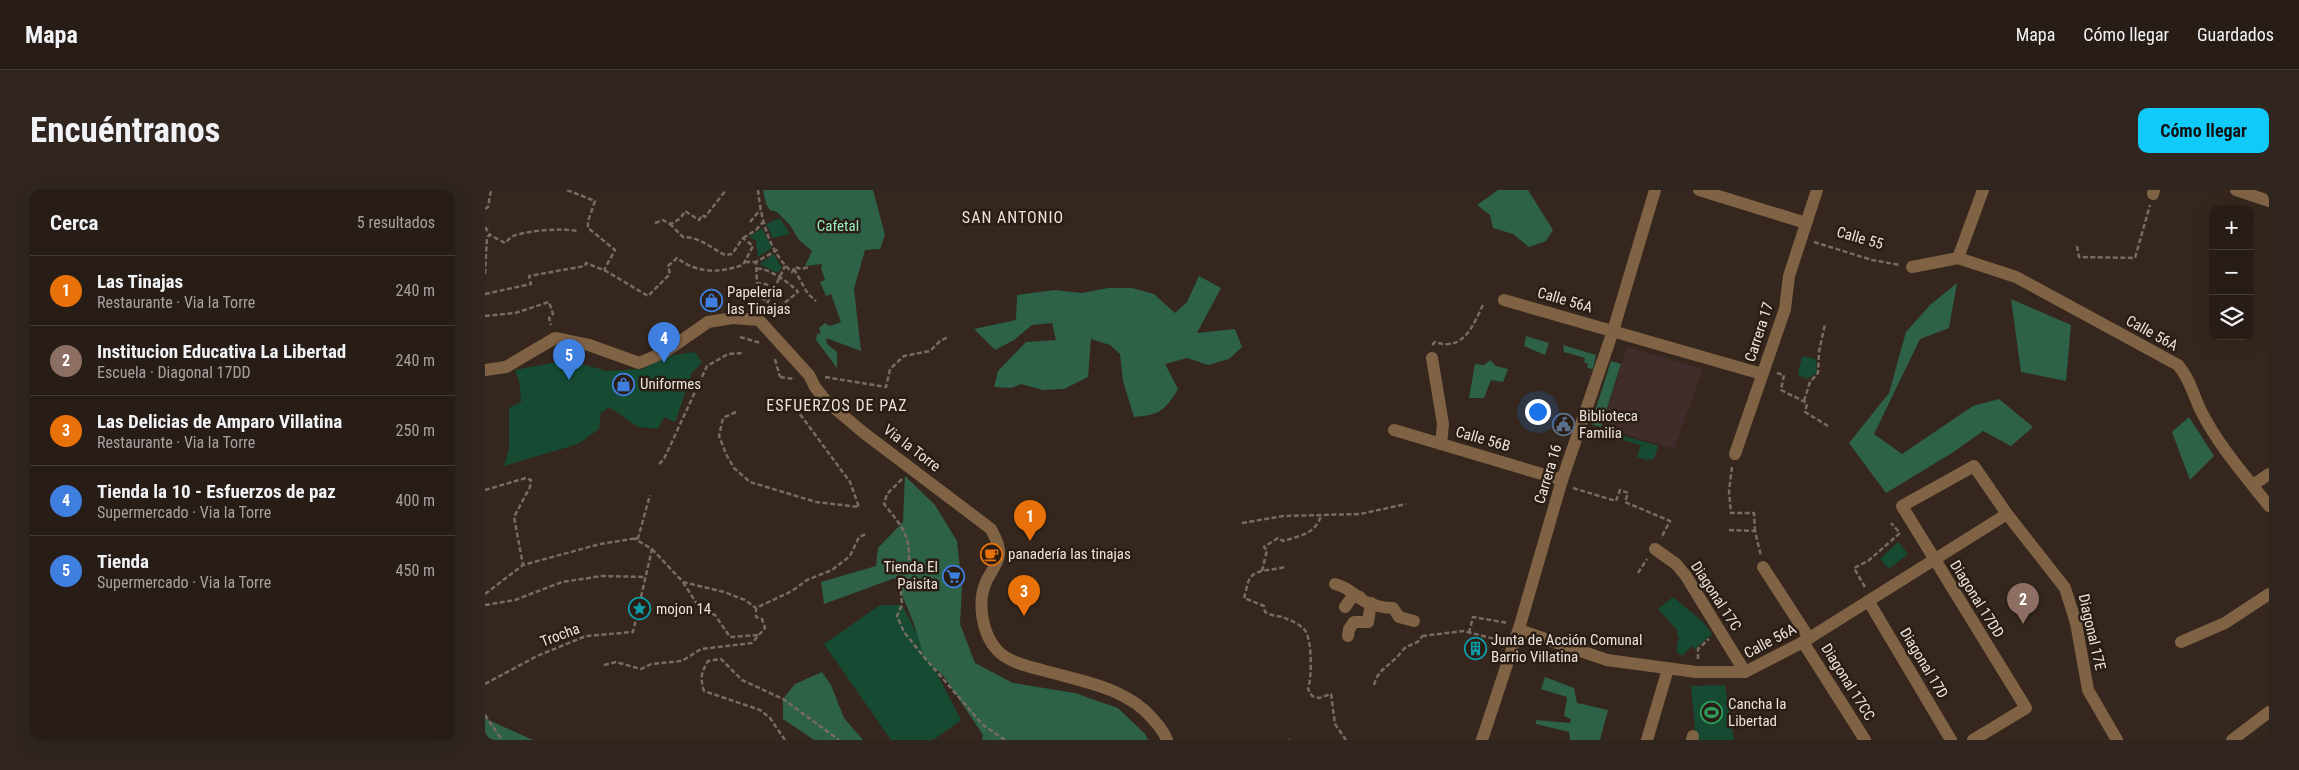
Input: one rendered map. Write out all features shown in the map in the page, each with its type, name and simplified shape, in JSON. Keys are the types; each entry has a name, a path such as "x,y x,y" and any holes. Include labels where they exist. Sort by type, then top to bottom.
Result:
{"street":[{"name":"Carrera 16","path":"1482,740 1520,628 1562,480 1613,331 1655,190"},
{"path":"1699,190 1806,223"},
{"name":"Carrera 17","path":"1735,454 1785,309 1789,276 1817,190"},
{"path":"1912,267 1958,258 1983,190"},
{"path":"2236,190 2269,201"},
{"name":"Calle 56A","path":"1958,258 2016,277 2178,365 2186,374 2206,420 2269,506"},
{"name":"Calle 56A","path":"1504,300 1763,371"},
{"path":"485,370 506,368 555,338 589,346 639,363 665,352 708,322 733,318 759,320"},
{"name":"Via la Torre","path":"759,320 809,374 815,387 826,401 991,530 998,543 999,556 985,584 982,607 987,634 998,651 1020,664 1105,688 1125,696 1144,709 1165,734 1167,740"},
{"path":"1432,358 1443,424 1441,444"},
{"name":"Calle 56B","path":"1394,430 1562,480"},
{"name":"Diagonal 17E","path":"1902,506 1974,466 2007,514 2065,588 2076,623 2088,690 2117,740"},
{"path":"2253,485 2269,474"},
{"name":"Diagonal 17DD","path":"1902,506 1934,562 2025,708 1973,740"},
{"name":"Calle 56A","path":"1520,628 1607,660 1698,673 1745,672 1806,640 1868,597 1934,562 2007,514"},
{"name":"Diagonal 17C","path":"1655,549 1676,564 1686,576 1745,672"},
{"name":"Diagonal 17CC","path":"1763,567 1865,740"},
{"path":"1335,584 1347,587 1365,600 1367,622 1353,622 1348,636"},
{"path":"2181,642 2225,623 2269,594"},
{"path":"1345,607 1352,597 1365,600 1383,608 1393,608 1399,617 1414,621"},
{"name":"Diagonal 17D","path":"1868,597 1951,740"},
{"path":"1647,740 1668,669"},
{"path":"2232,740 2269,712"}],"path":[{"path":"485,209 488,206 490,190"},
{"path":"567,190 595,202 588,221 588,228 615,250 603,270"},
{"path":"670,224 680,220 685,211 699,220 702,215 705,217 726,190"},
{"path":"758,190 763,222 785,266 792,272 795,267 801,269 810,267"},
{"path":"2077,246 2079,257 2135,258 2153,192"},
{"path":"750,222 760,210"},
{"path":"655,223 663,220 683,237 696,239 725,255 732,254 743,238 756,230 763,222"},
{"path":"485,227 490,235 505,243 512,236 529,233 564,229 578,231"},
{"path":"485,274 487,237 490,235"},
{"path":"743,238 753,246 745,262"},
{"name":"Calle 55","path":"1801,239 1872,260 1912,267"},
{"path":"485,294 531,284 529,276 585,266 586,263 603,270 648,296 670,274 668,266 677,258 684,264 713,272 735,268 745,262 756,262 777,249"},
{"path":"756,262 757,283 765,284 774,290"},
{"path":"759,320 785,266"},
{"path":"757,269 763,268 789,282 797,292 770,315 759,320"},
{"path":"793,269 808,294 815,301"},
{"path":"755,294 768,302"},
{"path":"485,316 515,313 549,302 551,315"},
{"path":"1432,358 1430,347 1435,342 1442,344 1461,341 1473,327 1483,305"},
{"path":"1804,401 1810,382 1818,373 1819,352 1825,324"},
{"path":"739,337 768,346"},
{"path":"809,374 886,386 890,369 904,356 930,351 940,341 948,337"},
{"path":"773,351 780,377"},
{"path":"659,464 664,459 707,366 728,354 743,353"},
{"path":"1763,371 1785,375 1781,390 1804,401 1807,404 1805,412 1828,426"},
{"path":"736,412 723,418 719,436 734,468 750,482 816,502 859,507 850,482 794,406 808,399 826,401"},
{"path":"1735,454 1729,491 1731,513 1754,512 1755,531 1763,567"},
{"path":"914,471 905,476 887,494 884,504 902,526 910,543 909,582 901,592 901,605 897,616 904,632 924,658 983,726 1005,740"},
{"path":"485,490 526,478 531,480 530,487 514,518 523,565"},
{"path":"1618,496 1620,490 1628,493 1625,502 1669,521"},
{"path":"650,495 639,538 635,539 652,549 683,582 700,609 715,615 730,637 760,635"},
{"path":"1242,524 1283,516 1361,514 1406,504"},
{"path":"1262,571 1267,550 1264,547 1278,538 1283,541 1311,532 1318,524 1321,515"},
{"path":"1868,597 1854,568 1868,561 1899,533 1891,523"},
{"path":"1729,530 1755,531"},
{"path":"756,608 792,591 807,580 832,570 850,556 859,537 866,534"},
{"path":"485,594 523,565 601,544 639,538"},
{"name":"Trocha","path":"485,684 537,656 586,636 633,632 652,549"},
{"path":"1283,567 1273,571 1262,571 1251,578 1244,598 1264,606 1265,612 1274,617 1286,618 1306,631 1310,641 1309,649 1313,672 1309,689 1312,696 1319,698 1331,694 1335,724 1346,740"},
{"path":"485,605 515,600 562,582 602,576 646,577"},
{"path":"683,582 724,592 745,600 756,608"},
{"path":"604,665 616,662 641,669 651,664 682,661 701,649 751,642 765,628 762,619 756,617 756,608"},
{"path":"1469,633 1473,617 1520,628"},
{"path":"1374,685 1377,676 1384,666 1396,658 1405,647 1413,646 1423,638 1419,624 1414,621"},
{"path":"1698,673 1698,649 1719,630"},
{"path":"1422,636 1464,631 1514,644"},
{"path":"785,740 770,718 760,710 704,691 700,681 702,670 708,661 721,659 742,680 783,699 839,740"},
{"path":"485,716 502,740"}],"shaded area":[{"path":"1627,347 1703,369 1674,449 1602,427"}],"green space":[{"name":"Cafetal","path":"763,190 873,190 885,235 880,249 865,250 854,289 861,351 826,338 827,344 837,352 837,368 816,340 817,334 821,333 819,328 825,323 830,326 841,322 831,294 826,296 820,282 825,280 821,268 822,264 805,266 812,251 799,240 790,225 777,212 770,210 766,204"},
{"path":"1498,190 1528,190 1553,230 1546,241 1529,247 1513,234 1493,228 1490,215 1477,205"},
{"path":"780,218 790,234 773,238 766,224"},
{"path":"762,228 772,248 758,257 756,240 749,237"},
{"path":"774,254 782,268 777,273 759,264"},
{"path":"1199,276 1221,288 1197,333 1235,329 1242,347 1229,359 1208,365 1187,358 1165,364 1178,389 1161,410 1150,415 1134,417 1123,381 1120,354 1110,345 1091,339 1088,377 1064,389 1043,390 1021,384 1011,388 994,387 998,371 1026,342 1056,340 1052,323 1032,325 1014,340 995,350 974,329 1016,320 1017,295 1054,290 1082,293 1108,288 1132,288 1154,294 1175,313 1187,302"},
{"path":"1957,283 1949,328 1920,339 1874,434 1902,454 1973,406 1999,399 2033,427 2011,446 1983,431 1952,453 1886,493 1849,443 1889,393 1906,332 1930,305"},
{"path":"2011,299 2071,325 2066,381 2021,372"},
{"path":"1526,336 1549,343 1545,355 1524,346"},
{"path":"1563,345 1596,355 1593,369 1587,368 1588,364 1584,362 1585,358 1564,352"},
{"path":"695,352 702,362 692,373 675,422 664,417 658,429 638,427 609,407 601,413 599,429 578,444 504,466 509,449 509,408 521,402 520,385 515,370 567,360 607,371 643,369 668,356"},
{"path":"1802,356 1816,359 1817,373 1807,379 1798,375"},
{"path":"1490,360 1496,366 1508,369 1503,382 1491,380 1484,398 1469,398 1475,364 1484,365"},
{"path":"1611,361 1621,364 1601,427 1591,424"},
{"path":"2189,417 2214,456 2190,480 2172,432"},
{"path":"1618,434 1658,446 1654,459 1646,460 1637,457 1641,445 1616,438"},
{"path":"905,476 935,505 957,541 962,588 960,624 975,663 1013,683 1075,693 1118,708 1145,734 1148,740 982,740 983,735 945,678 924,657 914,624 895,578 824,604 821,582 876,566 878,548 903,522"},
{"path":"1898,542 1908,554 1889,569 1880,559"},
{"path":"1673,597 1702,621 1712,634 1695,649 1692,646 1682,656 1676,651 1679,637 1677,630 1658,609"},
{"path":"880,605 902,605 961,720 933,740 891,740 824,644"},
{"path":"822,672 831,685 844,718 863,740 814,740 783,719 783,699 795,684"},
{"path":"1545,677 1574,688 1577,703 1608,710 1600,740 1570,740 1569,732 1536,724 1536,720 1570,723 1571,719 1564,716 1567,697 1541,689"},
{"name":"Cancha la Libertad","path":"1725,685 1734,740 1696,740 1691,686"},
{"path":"486,719 533,740 485,740"}],"place":[{"name":"Papeleria las Tinajas","path":"711,301"},
{"name":"Tienda la 10 - Esfuerzos de paz","path":"664,363"},
{"name":"Tienda","path":"569,380"},
{"name":"Uniformes","path":"624,384"},
{"name":"Biblioteca Familia","path":"1563,425"},
{"name":"Las Tinajas","path":"1030,541"},
{"name":"panadería las tinajas","path":"992,554"},
{"name":"Tienda El Paisita","path":"954,576"},
{"name":"mojon 14","path":"640,609"},
{"name":"Las Delicias de Amparo Villatina","path":"1024,616"},
{"name":"Institucion Educativa La Libertad","path":"2023,624"},
{"name":"Junta de Acción Comunal Barrio Villatina","path":"1475,649"},
{"name":"Cancha la Libertad","path":"1712,713"}],"district":[{"name":"SAN ANTONIO","path":"1013,217"},
{"name":"ESFUERZOS DE PAZ","path":"837,405"}]}
